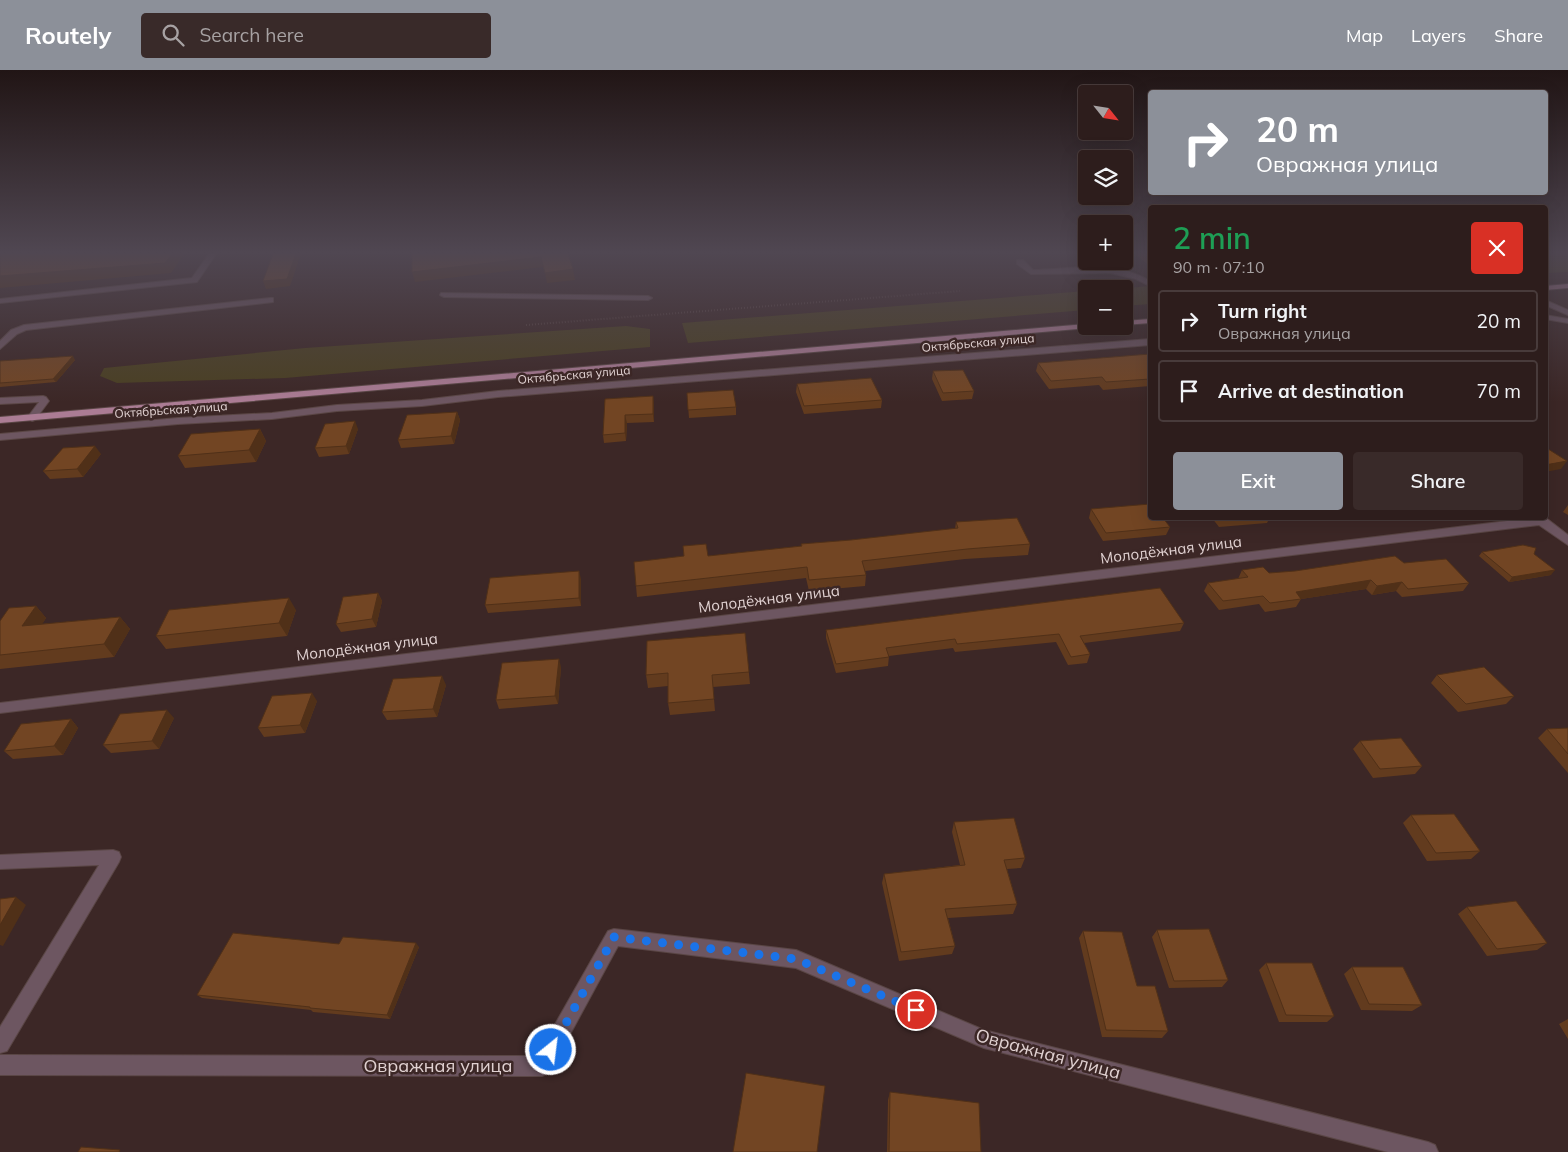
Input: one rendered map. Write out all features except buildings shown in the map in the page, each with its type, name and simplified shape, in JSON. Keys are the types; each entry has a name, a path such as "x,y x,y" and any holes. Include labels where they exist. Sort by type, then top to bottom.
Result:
{"main road":[{"path":"1133,322 1148,321"},
{"path":"0,420 1078,327"}],"street":[{"path":"0,346 14,332 24,328 257,301"},
{"path":"1548,303 1568,313"},
{"path":"1548,318 1568,321"},
{"name":"Октябрьская улица","path":"0,437 178,421 272,416 337,408 422,403 498,394 1148,342"},
{"path":"0,401 43,399 44,401 32,418"},
{"name":"Молодёжная улица","path":"0,708 1531,520"},
{"path":"1540,520 1568,541"},
{"path":"0,862 113,857 0,1044"},
{"name":"Овражная улица","path":"0,1065 542,1066 614,937 796,959 984,1039 1428,1152"}],"path":[{"path":"526,325 826,301"}],"shaded area":[{"path":"954,301 1078,301 1078,311 688,343 682,323"},
{"path":"1133,301 1148,301 1148,304 1133,305"},
{"path":"626,326 650,329 650,347 285,378 117,383 100,376 104,368 305,348"}],"route":[{"path":"551,1050 614,937 796,959 916,1010"}]}
